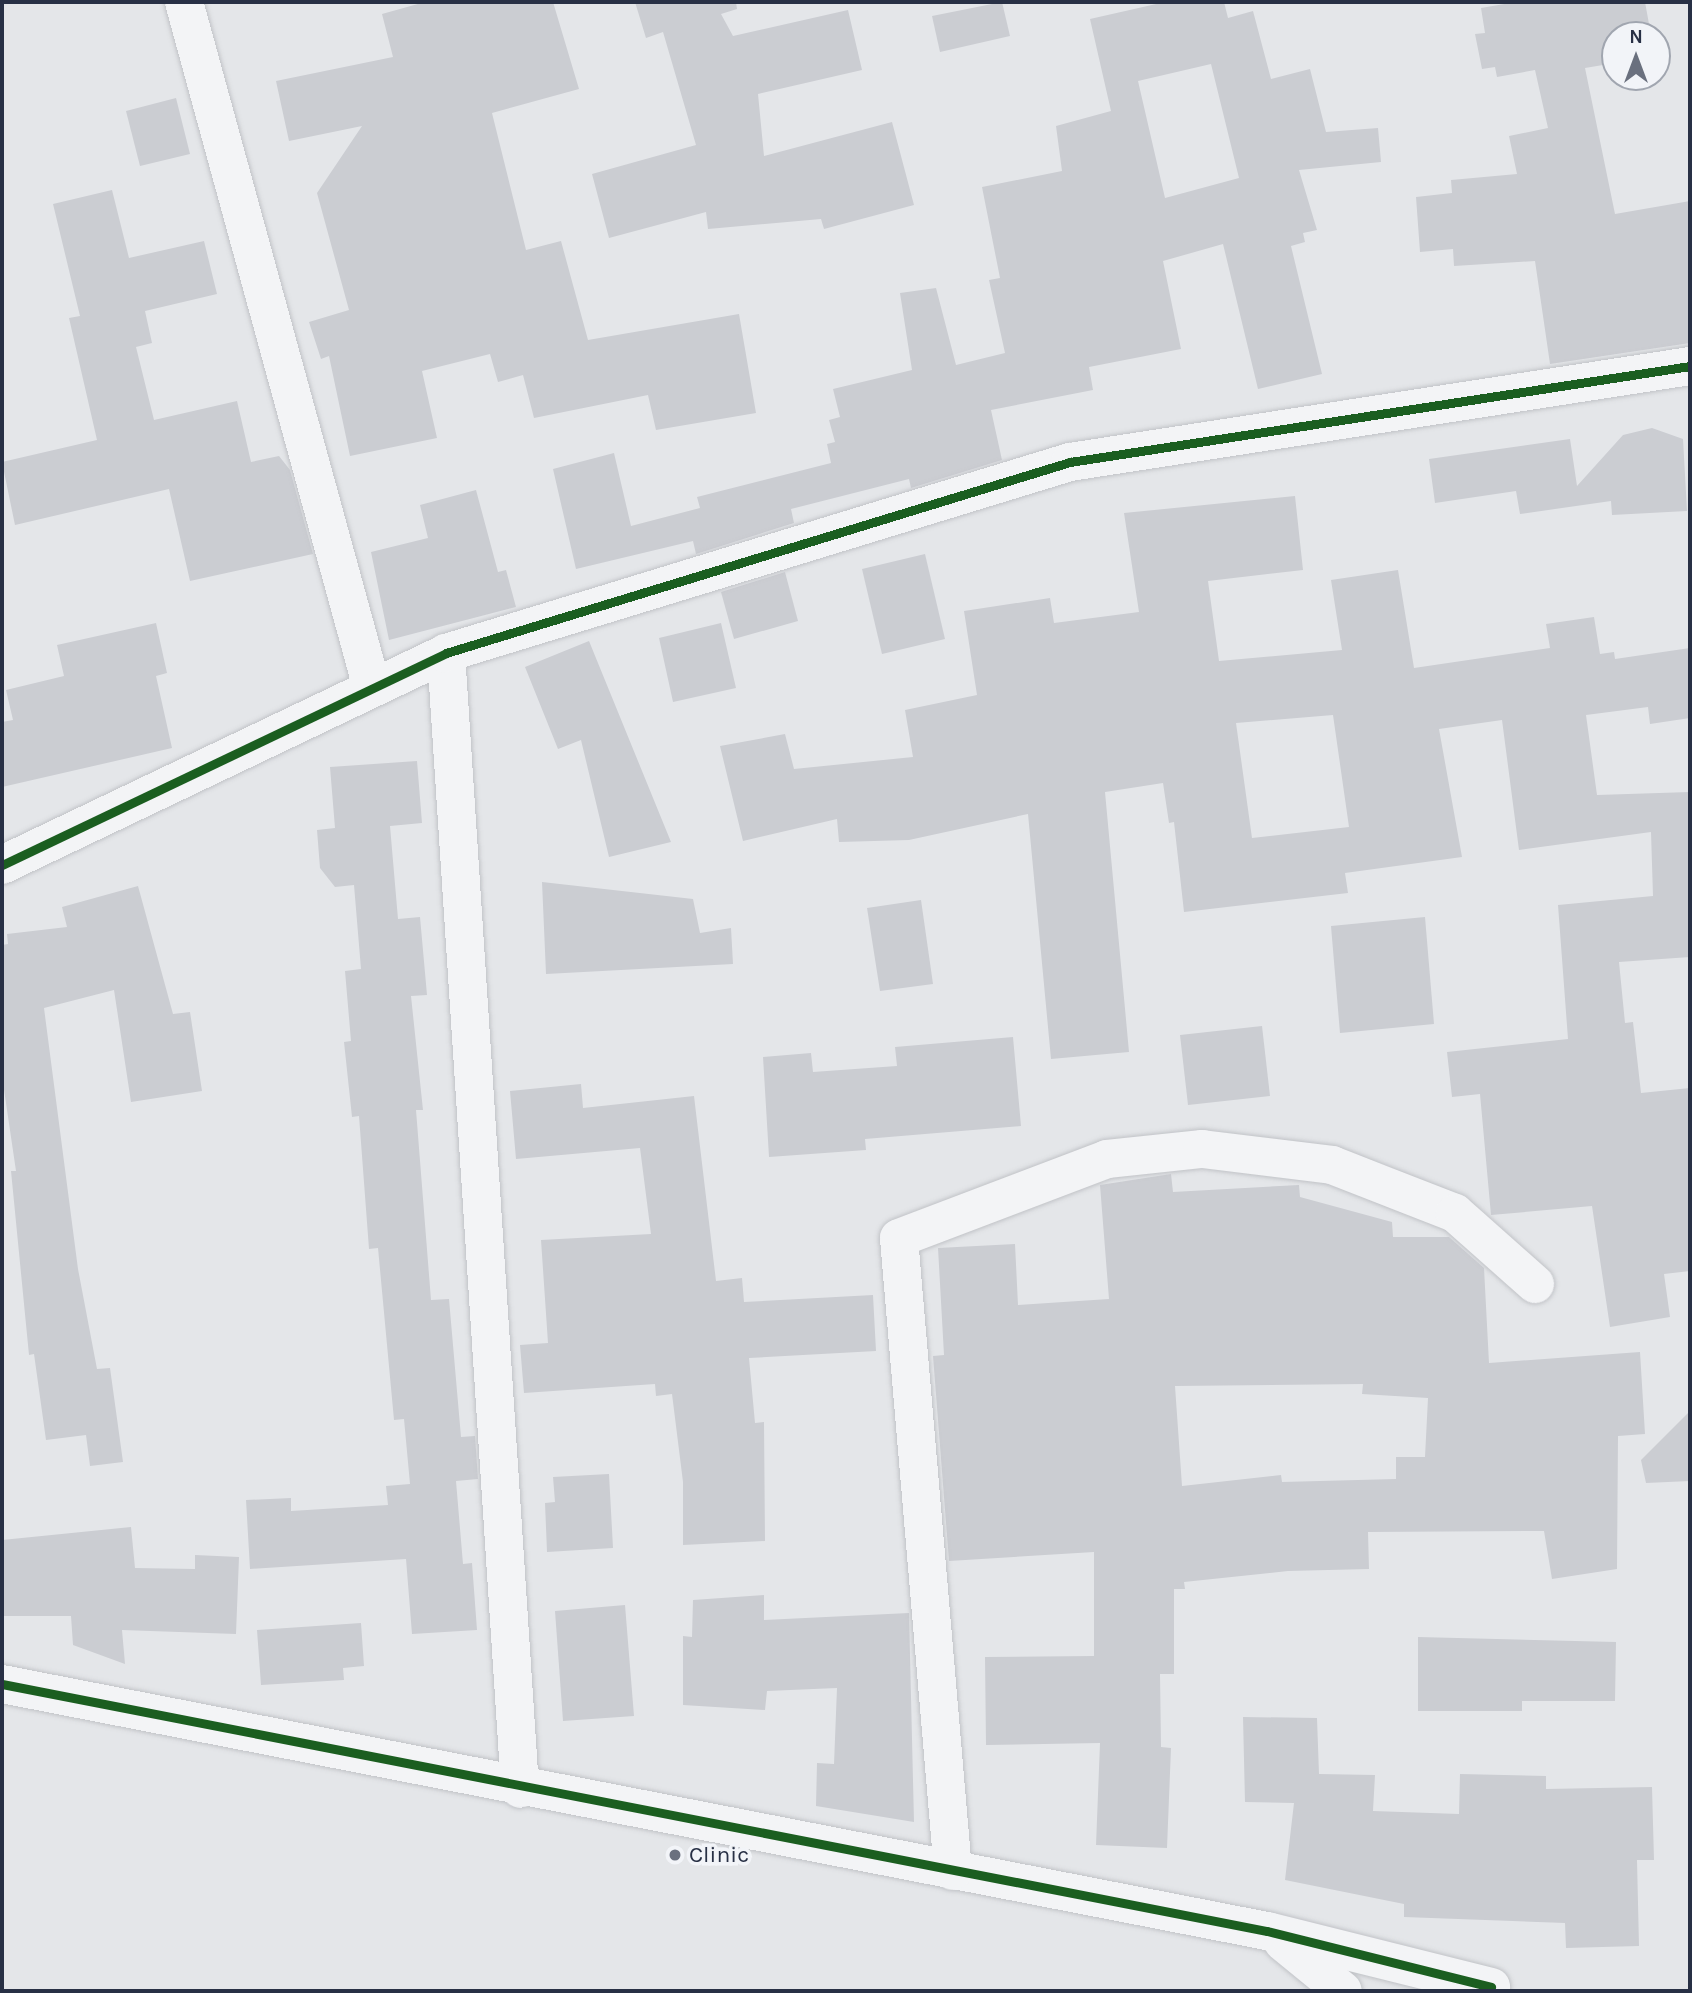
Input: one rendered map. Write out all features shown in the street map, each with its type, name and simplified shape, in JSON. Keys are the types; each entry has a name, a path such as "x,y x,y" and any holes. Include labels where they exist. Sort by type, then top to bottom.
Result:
{"street":[{"path":"184,2 372,688"},
{"path":"2,865 446,653 1070,462 1690,366"},
{"path":"446,653 520,1789"},
{"path":"953,1871 899,1238 1107,1159 1202,1150 1332,1166 1455,1213 1535,1284"},
{"path":"2,1684 520,1789 1267,1931 1495,1989"},
{"path":"1267,1931 1343,1991"},
{"path":"1430,1991 1460,1983 1495,1989"}],"building":[{"path":"425,2 553,2 579,89 492,113 526,250 561,241 588,340 739,314 756,413 656,430 648,395 534,418 523,375 498,382 490,354 422,371 437,438 350,456 329,356 321,359 309,322 349,310 317,193 362,126 289,141 276,81 393,57 382,14"},
{"path":"635,2 736,2 737,9 721,14 733,36 848,10 862,70 758,94 764,156 892,122 914,205 824,229 821,219 708,229 706,212 609,238 592,174 696,145 663,32 646,38"},
{"path":"1002,2 1010,36 940,52 932,16"},
{"path":"1165,2 1224,2 1228,18 1253,11 1271,79 1310,69 1326,132 1378,128 1381,162 1299,170 1317,230 1303,233 1305,242 1291,246 1322,374 1258,389 1223,244 1163,261 1181,349 1089,367 1093,390 991,410 1002,460 911,488 909,479 791,509 794,523 696,554 693,541 576,569 553,469 614,453 631,526 700,508 697,497 831,463 827,444 835,442 829,420 840,417 833,389 912,370 900,293 936,288 956,365 1005,353 989,280 1000,278 982,187 1062,171 1056,126 1111,111 1090,19","holes":["1211,64 1239,178 1165,198 1138,81"]},
{"path":"1516,2 1645,2 1648,21 1601,21 1601,65 1585,68 1615,214 1690,201 1690,343 1550,364 1535,261 1454,266 1453,249 1420,252 1416,197 1452,193 1451,180 1517,174 1509,136 1548,128 1535,70 1497,77 1495,67 1482,69 1475,34 1485,33 1481,8"},
{"path":"176,98 190,154 140,166 126,111"},
{"path":"112,190 129,258 204,241 217,294 145,311 152,343 136,347 154,420 237,401 251,462 279,456 290,470 313,554 190,581 169,489 15,525 2,462 97,440 69,318 80,316 53,204"},
{"path":"1652,428 1683,439 1687,511 1612,515 1611,501 1520,514 1516,491 1435,503 1429,459 1570,439 1577,486 1623,435"},
{"path":"476,490 498,572 506,570 516,607 389,640 371,552 428,538 420,505"},
{"path":"1295,496 1303,570 1208,581 1219,661 1342,650 1331,580 1398,570 1414,668 1550,648 1546,624 1594,617 1600,654 1614,652 1615,659 1690,648 1690,718 1650,724 1648,707 1586,715 1597,795 1690,792 1690,957 1619,962 1625,1023 1633,1022 1641,1093 1690,1088 1690,1271 1664,1274 1670,1317 1610,1327 1592,1206 1491,1215 1480,1094 1452,1097 1447,1052 1568,1039 1558,905 1653,896 1651,832 1519,850 1502,720 1439,729 1462,857 1345,873 1348,893 1184,912 1174,822 1169,823 1163,783 1105,792 1129,1052 1051,1059 1028,814 909,840 839,842 837,819 743,841 720,746 785,734 794,769 913,757 905,710 977,695 964,611 1050,598 1054,623 1139,612 1124,513","holes":["1333,715 1349,827 1252,838 1236,723"]},
{"path":"925,554 945,639 882,654 862,569"},
{"path":"785,572 798,621 734,639 721,592"},
{"path":"156,623 167,673 156,676 172,748 2,787 2,722 13,720 6,690 64,676 57,645"},
{"path":"721,623 736,688 673,702 659,638"},
{"path":"589,641 671,842 609,857 581,740 558,749 525,667"},
{"path":"417,761 422,823 390,826 398,919 420,917 427,995 411,996 423,1110 416,1110 431,1300 449,1299 461,1437 475,1436 478,1479 456,1481 463,1564 472,1563 477,1630 412,1634 406,1559 250,1569 246,1500 291,1498 291,1511 388,1505 386,1486 410,1484 404,1419 394,1420 378,1248 369,1249 359,1116 352,1117 344,1042 351,1041 345,971 361,969 354,885 335,887 320,868 317,830 335,828 330,767"},
{"path":"542,882 693,899 700,933 731,928 733,964 546,974"},
{"path":"138,886 173,1014 190,1012 202,1091 131,1102 114,990 44,1008 78,1269 97,1369 110,1368 123,1462 90,1466 86,1435 46,1440 34,1354 29,1355 11,1171 16,1171 2,1076 2,945 8,944 7,934 67,927 62,907"},
{"path":"921,900 933,984 880,991 867,908"},
{"path":"1425,917 1434,1024 1340,1033 1331,926"},
{"path":"1262,1026 1270,1096 1188,1105 1180,1035"},
{"path":"1013,1037 1021,1126 865,1139 866,1150 769,1157 763,1057 811,1053 813,1072 897,1066 895,1047"},
{"path":"581,1084 583,1108 694,1096 716,1281 742,1278 744,1302 873,1295 876,1351 749,1358 755,1423 764,1422 765,1541 683,1545 683,1482 672,1394 656,1396 655,1384 524,1393 520,1345 548,1343 541,1240 651,1234 640,1148 516,1159 510,1091"},
{"path":"1171,1174 1173,1192 1299,1185 1300,1197 1392,1222 1393,1237 1449,1237 1484,1268 1489,1363 1640,1352 1645,1434 1618,1436 1617,1569 1552,1579 1544,1531 1368,1532 1369,1569 1288,1571 1184,1582 1185,1589 1174,1589 1174,1674 1160,1674 1161,1747 1171,1748 1167,1848 1096,1845 1100,1743 986,1745 985,1657 1094,1656 1094,1552 949,1561 933,1356 944,1355 938,1248 1015,1244 1018,1305 1109,1299 1100,1185","holes":["1363,1384 1362,1394 1428,1398 1425,1457 1396,1457 1396,1479 1282,1482 1281,1475 1182,1486 1175,1386"]},
{"path":"1690,1411 1690,1481 1646,1483 1641,1460"},
{"path":"609,1474 613,1548 547,1552 545,1503 555,1502 553,1477"},
{"path":"131,1527 135,1568 195,1569 195,1555 239,1557 236,1634 122,1630 125,1664 73,1645 71,1616 2,1616 2,1540"},
{"path":"764,1595 764,1620 909,1613 914,1822 816,1806 817,1763 834,1764 837,1688 767,1691 765,1710 683,1705 683,1636 692,1637 693,1600"},
{"path":"625,1605 634,1716 563,1721 555,1611"},
{"path":"361,1623 364,1666 343,1668 344,1680 261,1685 257,1630"},
{"path":"1418,1637 1616,1642 1615,1701 1522,1701 1522,1711 1418,1711"},
{"path":"1243,1717 1317,1718 1319,1774 1375,1775 1373,1811 1459,1814 1460,1774 1546,1776 1546,1789 1652,1787 1654,1860 1637,1860 1639,1946 1566,1948 1565,1923 1404,1917 1404,1904 1285,1880 1294,1803 1245,1802"}],"cycle path":[{"path":"2,865 446,653 1070,462 1690,366"},
{"path":"2,1684 1267,1931 1491,1987"}],"place":[{"name":"Clinic","path":"675,1855"}]}
